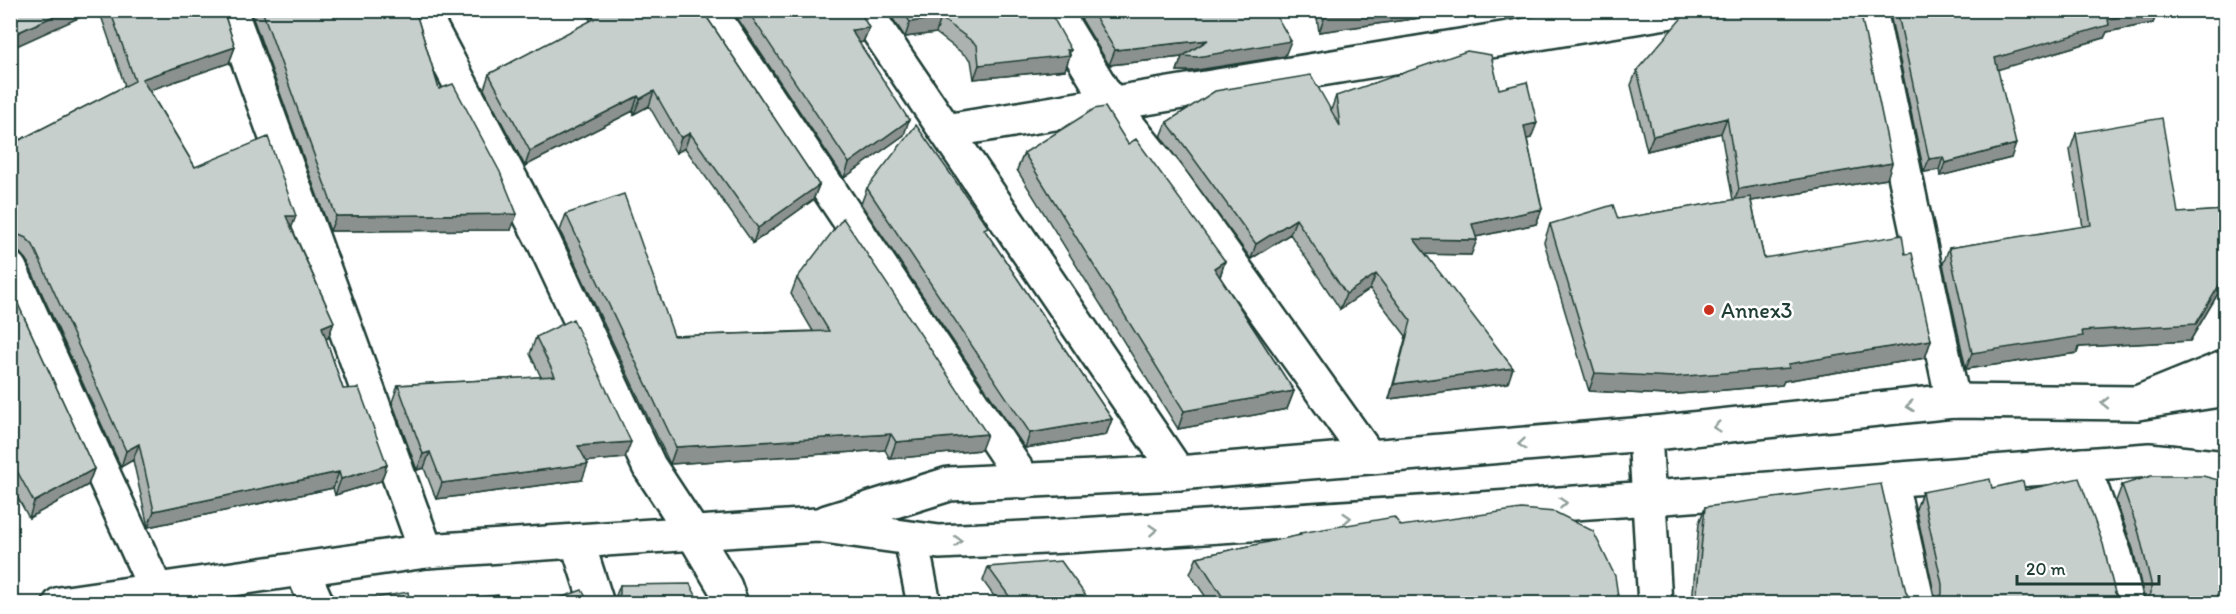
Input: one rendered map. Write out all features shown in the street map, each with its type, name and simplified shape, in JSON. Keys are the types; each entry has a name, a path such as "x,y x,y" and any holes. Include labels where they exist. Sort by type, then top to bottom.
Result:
{"street":[{"path":"230,10 426,551"},
{"path":"421,10 544,242 649,466 725,587 731,603"},
{"path":"709,10 1024,481"},
{"path":"864,10 1178,472"},
{"path":"1054,10 1111,104 1170,178 1369,457"},
{"path":"946,131 1678,10"},
{"path":"1870,10 1953,401"},
{"path":"10,269 157,592"},
{"path":"2137,403 2226,367"},
{"path":"817,525 949,484 1178,472 1369,457 1645,434 1953,401 2137,403 2226,389"},
{"path":"1645,434 1651,498 1655,603"},
{"path":"60,603 157,592 426,551 817,525 939,542 1651,498 2149,460 2226,468"},
{"path":"2083,465 2115,555 2127,603"},
{"path":"1890,479 1918,603"},
{"path":"911,538 924,603"},
{"path":"577,541 597,603"},
{"path":"302,570 317,603"}],"building":[{"path":"10,10 67,10 10,36"},
{"path":"110,10 223,10 235,47 142,79 195,167 268,137 296,216 286,216 334,322 322,327 343,389 359,388 387,465 341,479 339,472 154,511 139,444 126,451 33,245 26,238 17,234 10,236 10,145 135,81"},
{"path":"262,10 415,10 439,89 453,84 500,172 517,214 336,216"},
{"path":"599,10 702,10 819,185 758,228 690,133 681,138 654,91 640,99 638,96 530,151 489,74 594,19 591,15"},
{"path":"747,10 859,10 869,28 851,30 909,120 849,163"},
{"path":"902,10 1049,10 1071,50 1067,50 1070,55 979,65 977,45 941,18 910,22"},
{"path":"1091,10 1273,10 1291,41 1197,57 1183,56 1208,40 1115,50"},
{"path":"1325,10 1354,10 1326,14"},
{"path":"1692,10 1762,10 1762,12 1860,10 1892,163 1739,189 1727,118 1653,136 1637,70 1686,13"},
{"path":"1897,10 2152,10 2108,19 2109,25 1995,58 2016,144 1945,163 1943,157 1929,159"},
{"path":"1467,51 1491,55 1499,89 1527,82 1537,123 1524,126 1542,209 1472,224 1477,240 1414,239 1513,368 1394,384 1411,321 1376,274 1346,294 1296,219 1256,244 1167,122 1215,91 1311,75 1340,126 1336,96"},
{"path":"1105,107 1128,144 1136,139 1225,261 1214,268 1294,391 1184,411 1024,153 1094,109"},
{"path":"2162,118 2178,213 2226,210 2226,274 2196,324 2082,331 2083,336 1972,353 1949,248 2091,225 2076,133"},
{"path":"916,125 988,227 984,229 1112,419 1030,433 867,188"},
{"path":"624,194 674,336 829,331 797,278 843,218 987,434 896,442 891,434 676,447 566,214"},
{"path":"1750,197 1764,258 1902,235 1905,254 1912,253 1931,340 1788,364 1789,368 1673,377 1595,373 1550,224 1613,205 1618,219"},
{"path":"10,287 94,469 34,502 10,458"},
{"path":"573,319 631,442 578,446 588,464 442,483 430,452 423,454 398,385 555,376 536,337"},
{"path":"2151,476 2203,476 2226,482 2226,603 2142,603 2151,593 2151,583 2139,533 2122,485"},
{"path":"2079,478 2103,544 2115,593 2124,603 1933,603 1942,594 1942,584 1922,492 1990,479 1992,488 2023,481 2025,490"},
{"path":"1881,484 1906,592 1910,600 1915,603 1696,603 1705,507"},
{"path":"1521,509 1555,512 1593,531 1615,576 1619,603 1217,603 1224,599 1197,557 1301,535 1300,533 1394,517 1401,526"},
{"path":"1061,561 1091,603 1014,603 988,567"},
{"path":"690,584 700,603 615,603 620,594 620,585"},
{"path":"582,590 589,603 546,603"},
{"path":"408,592 410,603 352,602"},
{"path":"498,595 501,603 427,603"}],"place":[{"name":"Annex3","path":"1709,310"}]}
